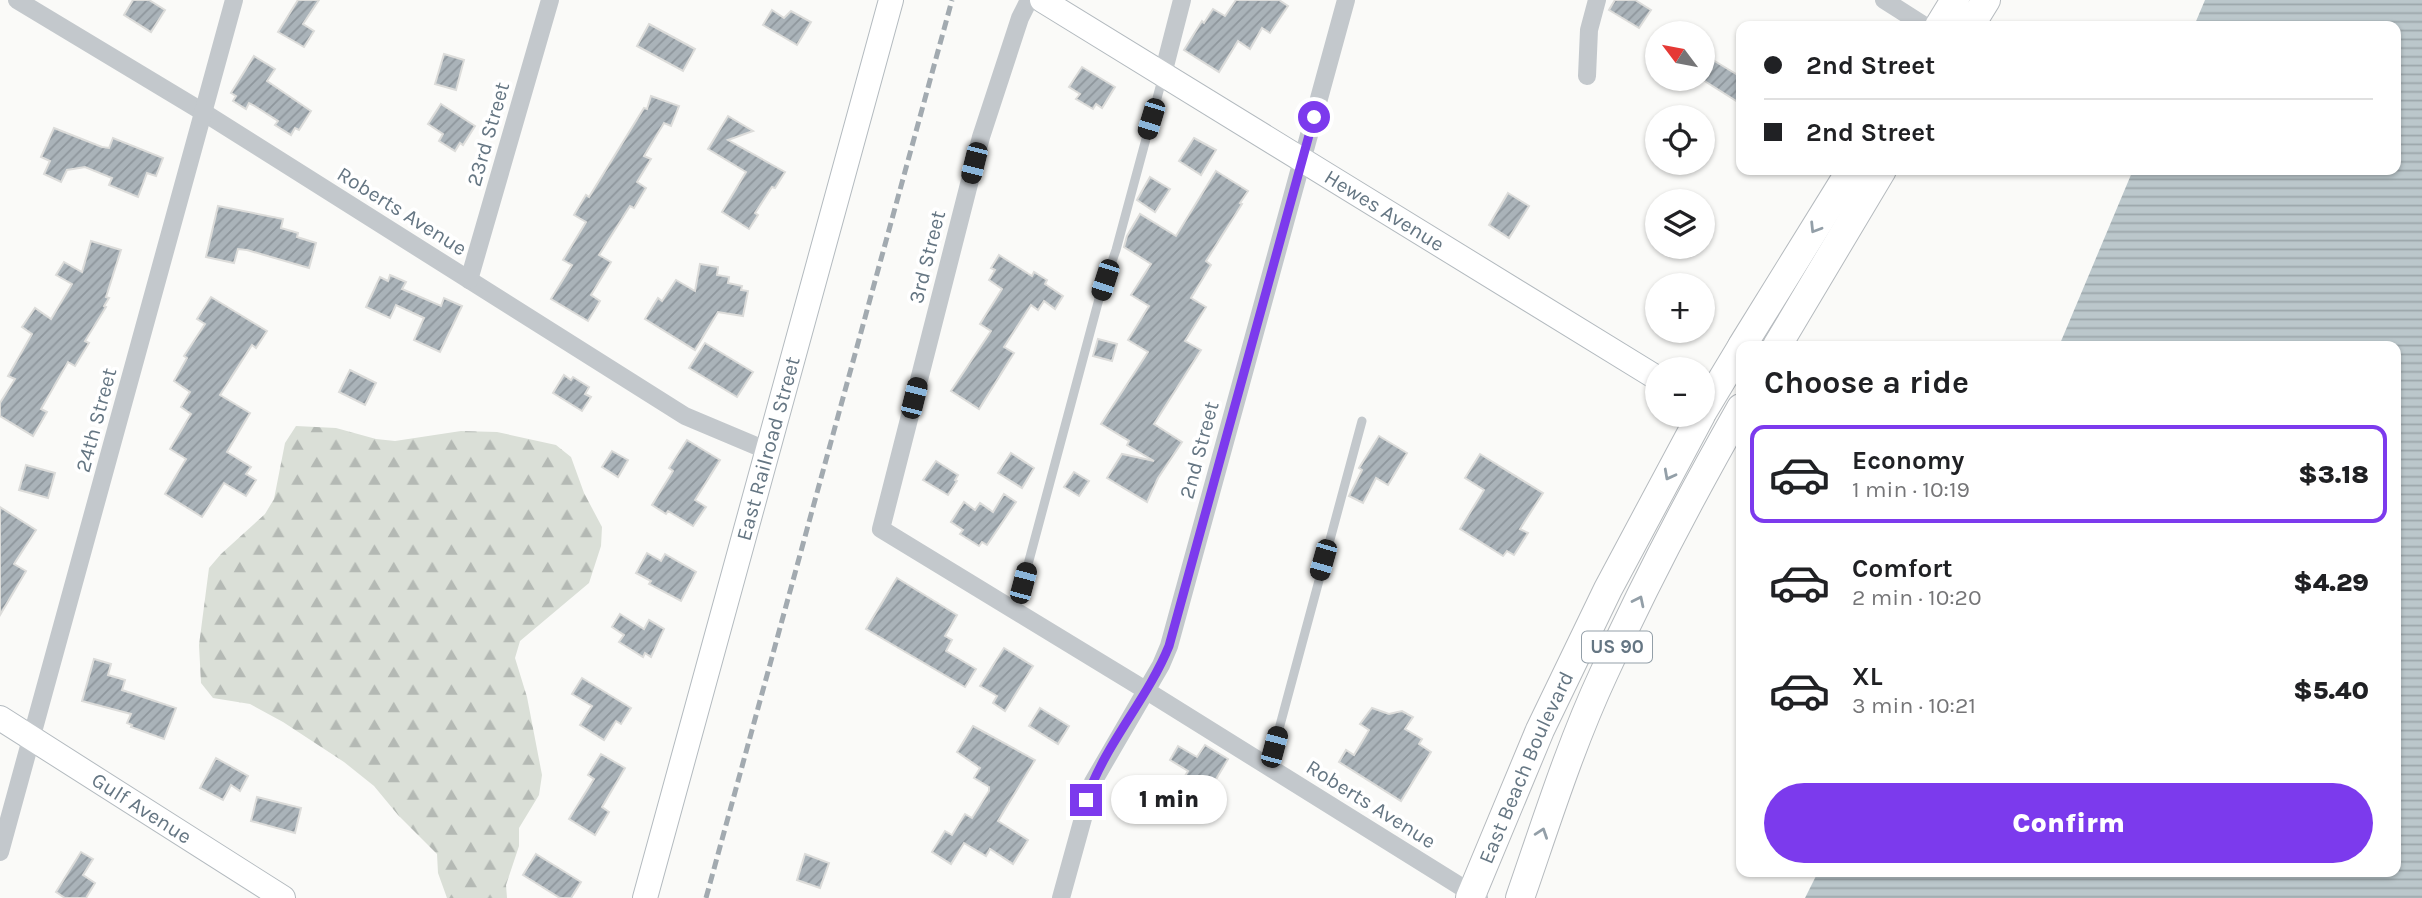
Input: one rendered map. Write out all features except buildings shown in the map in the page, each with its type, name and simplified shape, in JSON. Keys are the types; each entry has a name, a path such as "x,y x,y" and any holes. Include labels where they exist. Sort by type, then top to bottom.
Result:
{"main road":[{"path":"1942,21 1955,0"},
{"path":"1973,21 1986,0"},
{"name":"East Beach Boulevard","path":"1746,341 1848,175"},
{"path":"1780,341 1879,175"},
{"name":"East Beach Boulevard","path":"1715,391 1736,357"},
{"name":"East Beach Boulevard","path":"1520,898 1563,774 1603,674 1642,594 1736,418"},
{"name":"East Beach Boulevard","path":"1474,896 1551,706 1608,589 1694,427"}],"street":[{"name":"Roberts Avenue","path":"17,0 203,112 685,416 768,451"},
{"name":"24th Street","path":"0,852 234,0"},
{"name":"23rd Street","path":"469,280 550,0"},
{"name":"East Railroad Street","path":"645,898 891,0"},
{"name":"3rd Street","path":"881,529 981,137 1020,18 1029,0"},
{"name":"Hewes Avenue","path":"1042,0 1645,371"},
{"path":"1163,74 1182,0"},
{"name":"2nd Street","path":"1061,898 1093,782 1161,666 1176,625 1346,0"},
{"path":"1587,76 1589,30 1597,0"},
{"path":"1884,0 1916,21"},
{"path":"1715,412 1736,416"},
{"name":"Roberts Avenue","path":"881,529 1269,766 1474,896"},
{"name":"Gulf Avenue","path":"0,718 283,898"}],"lane":[{"path":"1013,610 1023,583 1163,74"},
{"path":"1269,766 1362,421"}],"green space":[{"path":"296,426 336,428 376,439 395,441 461,431 497,432 556,445 571,457 584,493 602,527 601,546 589,583 520,641 515,658 527,697 542,775 539,795 519,828 519,846 506,885 507,898 447,898 438,873 437,854 398,815 374,786 344,762 283,722 250,704 213,698 201,683 199,645 209,568 265,514 274,499 285,443"}],"shaded area":[{"path":"2205,0 2422,0 2422,898 1805,898 1816,877 2401,877 2401,341 2061,341 2131,175 2401,175 2401,21 2196,21"}],"railway":[{"path":"706,898 952,0"}],"route":[{"path":"1086,800 1103,762 1147,691 1169,646 1314,117"}]}
